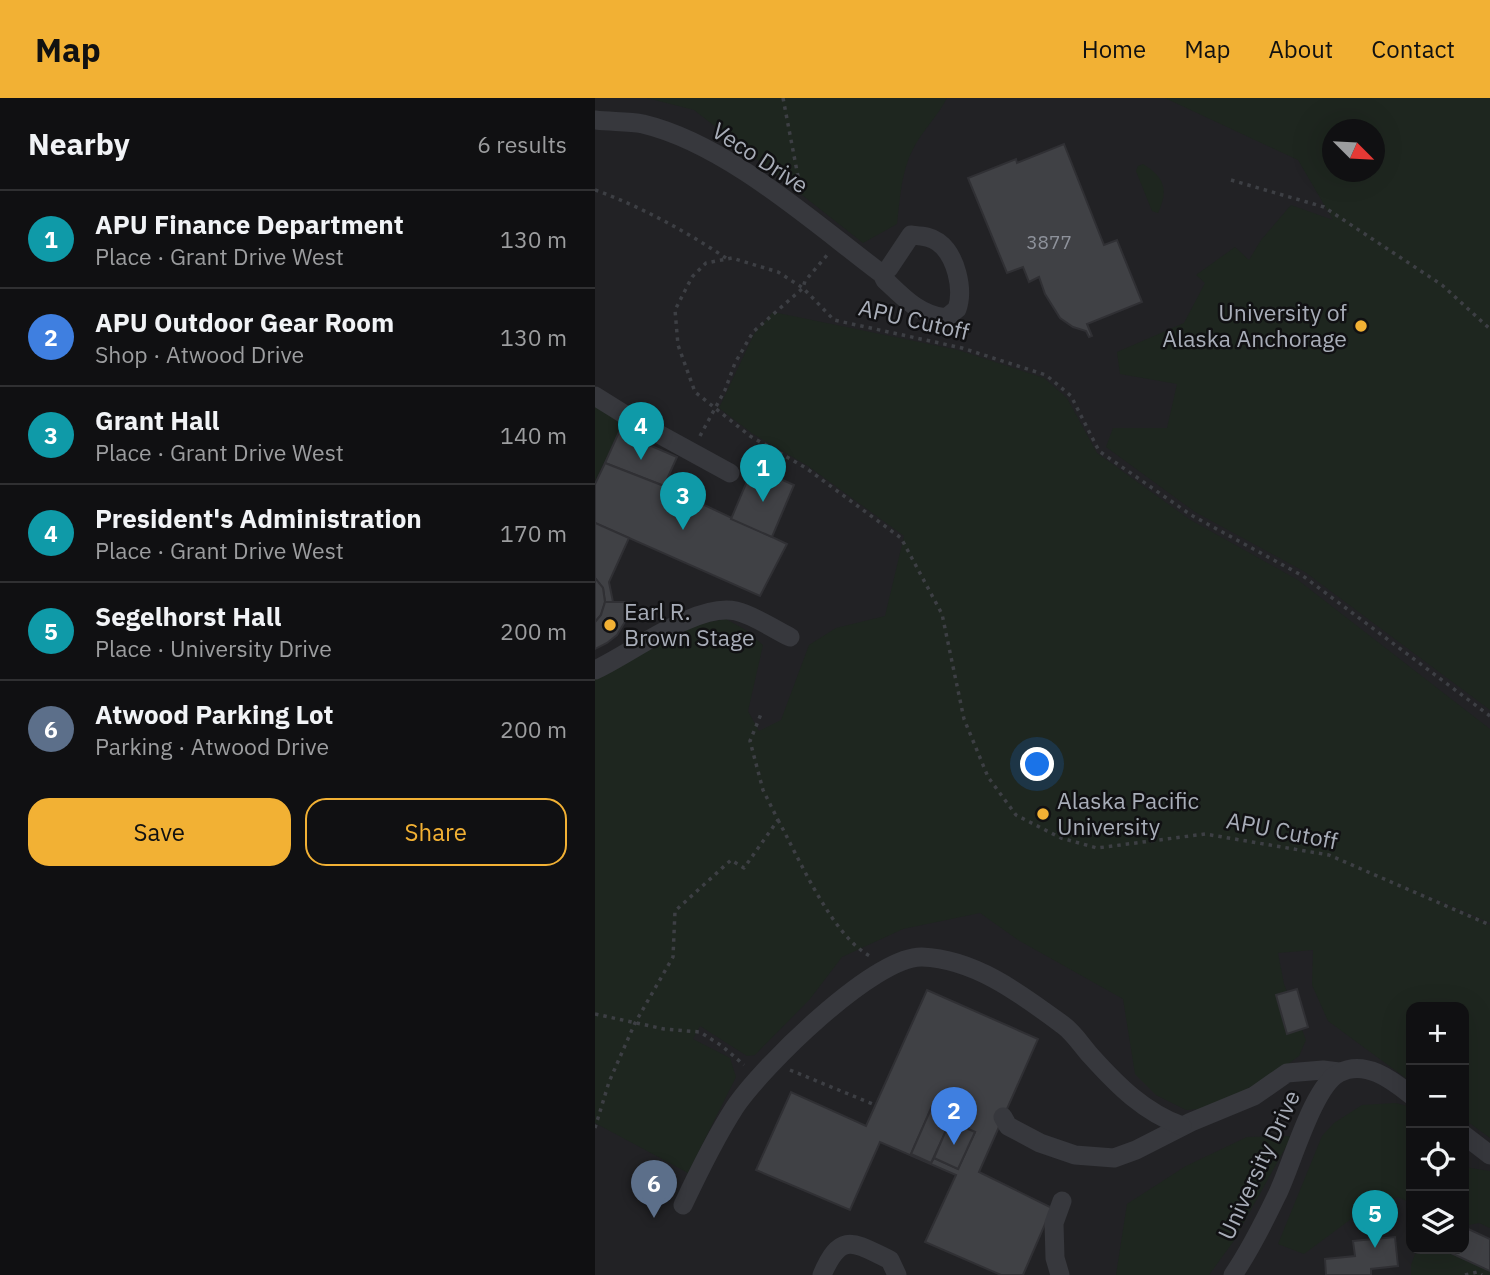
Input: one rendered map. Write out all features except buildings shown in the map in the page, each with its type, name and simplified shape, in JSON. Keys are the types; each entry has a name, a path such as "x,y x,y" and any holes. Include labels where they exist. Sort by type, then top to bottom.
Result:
{"street":[{"name":"Veco Drive","path":"595,120 642,124 706,149 757,180 806,216 882,274 912,306 928,315 946,318 957,309 961,292 955,268 939,242 926,236 911,235 890,268 882,274"},
{"path":"595,396 730,473"},
{"path":"595,670 695,615 715,610 738,611 790,637"},
{"path":"683,1205 711,1147 736,1106 766,1069 850,993 889,965 920,957 959,963 997,980 1032,1002 1067,1028 1122,1090 1159,1117 1182,1126"},
{"path":"1003,1117 1008,1126 1040,1143 1075,1154 1114,1158 1254,1096 1287,1073 1372,1070 1406,1092"},
{"name":"University Drive","path":"1233,1275 1277,1195 1317,1098 1326,1083 1339,1072"},
{"path":"1469,1139 1490,1155"},
{"path":"1060,1275 1055,1258 1054,1223 1062,1200"},
{"path":"822,1275 833,1252 843,1244 858,1244 890,1260 897,1275"}],"path":[{"path":"783,98 806,216"},
{"path":"1231,180 1324,207 1442,285 1490,330"},
{"path":"595,190 626,201 687,232 728,259"},
{"path":"692,450 753,332 803,288 805,281 839,242"},
{"name":"APU Cutoff","path":"1490,716 1303,576 1191,515 1099,450 1071,396 1046,374 962,348 834,320 803,288 778,272 732,258 706,263 692,277 675,310 678,345 695,392 750,436 806,468 901,538 941,614 964,719 978,754 988,777 1016,815 1061,838 1097,848 1205,834 1329,855 1490,925"},
{"path":"761,714 750,741 763,790 778,820 826,909 862,952 889,965"},
{"path":"595,1128 609,1082 635,1023 673,957 675,911 731,860 744,868 778,820"},
{"path":"595,1014 664,1029 700,1032 766,1069 875,1105"},
{"path":"1465,1275 1476,1272 1482,1275"}],"shaded area":[{"name":"Alaska Pacific University","path":"595,98 1490,98 1490,1275 595,1275"},
{"path":"647,98 947,98 909,158 897,224 863,243 694,110"},
{"name":"University of Alaska Anchorage","path":"1165,98 1490,98 1490,710 1305,572 1195,512 1106,447 1113,428 1167,428 1177,384 1120,374 1117,352 1184,323 1205,283 1196,275 1235,247 1249,260 1261,240 1291,205 1333,220 1298,160"},
{"path":"1143,164 1156,174 1163,184 1163,197 1158,213 1152,211 1136,171 1138,166"},
{"path":"773,312 958,350 1044,378 1067,398 1097,453 1189,519 1298,580 1490,729 1490,923 1406,886 1490,925 1490,1138 1469,1123 1469,1002 1406,1002 1406,1078 1328,1021 1312,985 1313,950 1278,953 1284,984 1306,1040 1299,1056 1275,1074 1211,1108 1186,1110 1156,1095 1135,1074 1123,999 1018,940 980,913 903,929 842,957 810,999 755,1055 747,1056 700,1026 693,1039 730,1058 736,1077 688,1173 595,1123 595,678 686,626 726,619 744,629 763,645 748,711 759,731 781,720 809,645 836,628 885,616 904,536 808,466 753,434 719,408 754,334"},
{"path":"595,406 617,419 619,432 595,481"},
{"path":"1396,1103 1406,1106 1406,1201 1398,1197 1366,1208 1304,1254 1278,1244 1322,1136 1334,1123 1362,1105"},
{"path":"1292,1136 1233,1242 1209,1275 1116,1275 1127,1204 1186,1166 1247,1137"},
{"path":"1469,1168 1490,1171 1490,1228 1479,1223 1469,1225"},
{"path":"1415,1254 1451,1254 1490,1271 1490,1275 1411,1275"}],"place":[{"name":"University of Alaska Anchorage","path":"1361,326"},
{"name":"President's Administration","path":"641,460"},
{"name":"APU Finance Department","path":"763,502"},
{"name":"Grant Hall","path":"683,530"},
{"name":"Earl R. Brown Stage","path":"610,625"},
{"name":"Alaska Pacific University","path":"1043,814"},
{"name":"APU Outdoor Gear Room","path":"954,1145"},
{"name":"Atwood Parking Lot","path":"654,1218"},
{"name":"Segelhorst Hall","path":"1375,1248"}]}
